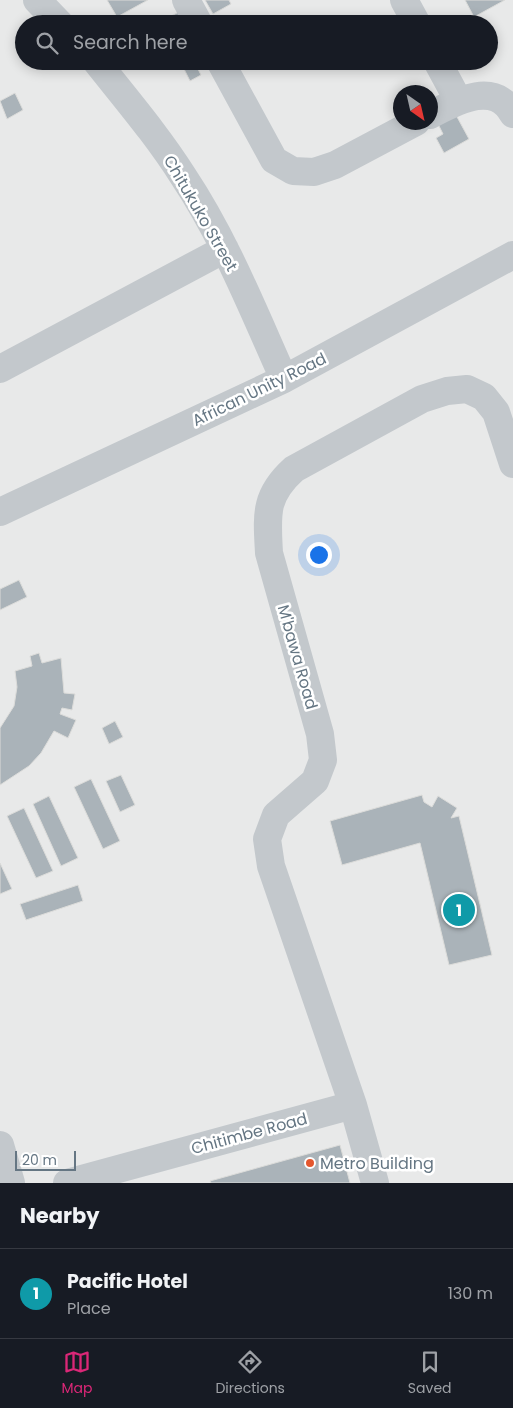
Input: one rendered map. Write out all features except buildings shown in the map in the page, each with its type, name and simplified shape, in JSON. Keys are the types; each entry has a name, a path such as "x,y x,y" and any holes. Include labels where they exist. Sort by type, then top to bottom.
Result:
{"street":[{"path":"37,0 51,15"},
{"path":"186,0 194,15"},
{"path":"404,0 412,15"},
{"name":"Chitukuko Street","path":"103,70 184,176 225,249 284,379"},
{"path":"225,70 274,160 293,171 314,172 335,165 401,130"},
{"path":"442,70 458,100"},
{"path":"438,111 458,100 476,96 492,96 506,103 513,114"},
{"path":"0,368 225,249"},
{"name":"African Unity Road","path":"0,512 284,379 513,255"},
{"name":"M'bawa Road","path":"353,1105 271,866 267,839 276,815 315,781 323,760 320,734 269,553 267,525 270,502 279,483 294,469 422,399 447,391 467,389 484,397 496,412 513,464"},
{"path":"353,1105 375,1183"},
{"name":"Chitimbe Road","path":"67,1183 353,1105"},
{"path":"0,1145 11,1183"}],"shaded area":[{"path":"0,0 513,0 513,1183 0,1183"}],"place":[{"name":"Pacific Hotel","path":"459,910"},
{"name":"Metro Building","path":"310,1163"}]}
